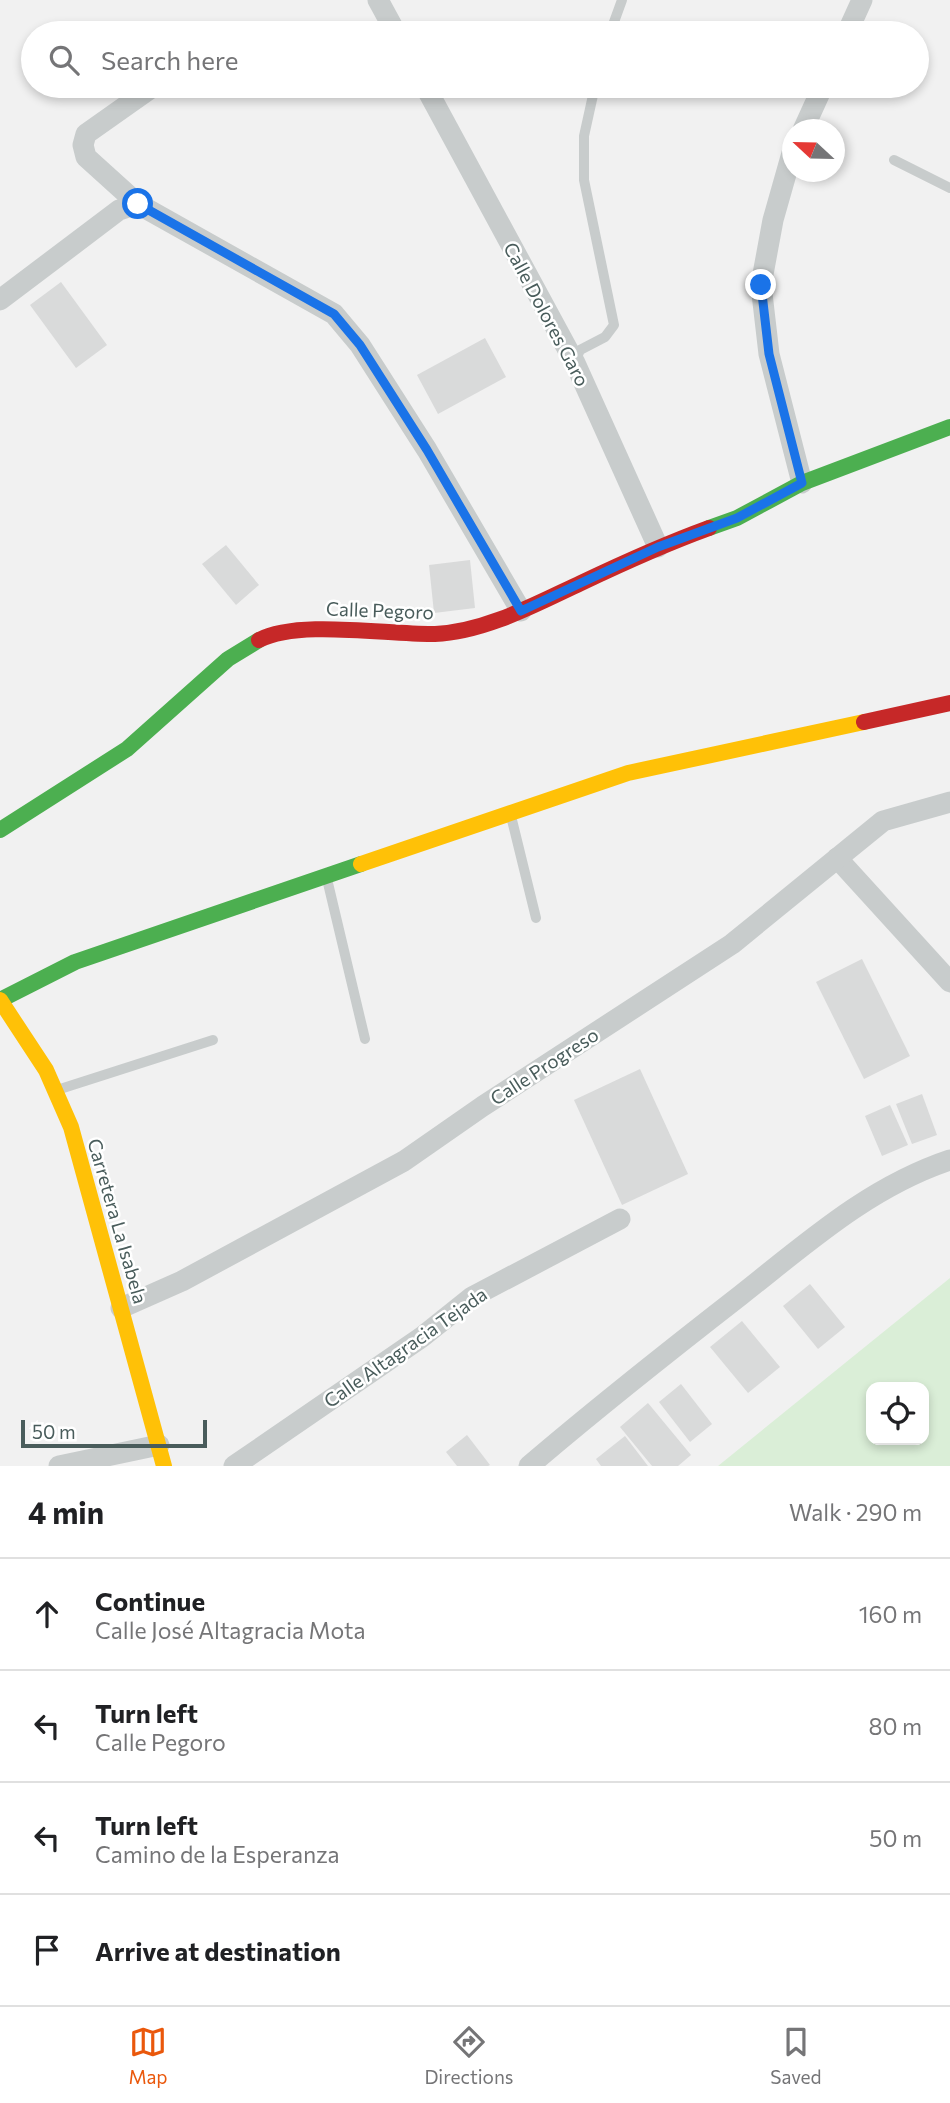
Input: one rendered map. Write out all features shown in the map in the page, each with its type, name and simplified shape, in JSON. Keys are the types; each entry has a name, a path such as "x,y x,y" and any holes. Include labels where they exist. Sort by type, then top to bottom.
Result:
{"street":[{"path":"378,0 389,21"},
{"path":"852,21 862,0"},
{"path":"138,98 86,134 83,145 86,157 138,204 334,314 360,345 427,450 521,611"},
{"name":"Calle Dolores Garo","path":"431,98 575,363 658,547"},
{"path":"808,119 818,98"},
{"path":"784,182 773,220 761,285 769,354 802,483"},
{"path":"0,300 119,210 138,204"},
{"name":"Calle Pegoro","path":"0,830 127,749 228,659 263,638 317,629 437,634 482,624 521,611 658,547 737,518 802,483 950,427"},
{"path":"0,1000 75,962 628,773 950,703"},
{"name":"Calle Progreso","path":"121,1308 182,1281 404,1161 483,1106 732,944 883,821 950,802"},
{"path":"837,858 950,982"},
{"name":"Carretera La Isabela","path":"0,1000 27,1039 71,1127 164,1466"},
{"path":"528,1466 588,1415 863,1199 915,1171 950,1160"},
{"name":"Calle Altagracia Tejada","path":"234,1466 422,1337 472,1297 620,1220"},
{"path":"59,1466 159,1445"}],"lane":[{"path":"614,21 622,0"},
{"path":"575,363 580,350 606,337 614,325 584,180 583,136 592,98"},
{"path":"894,160 950,188"},
{"path":"511,814 536,918"},
{"path":"327,877 365,1040"},
{"path":"55,1091 214,1040"}],"green space":[{"path":"950,1278 950,1466 718,1466"}],"building":[{"path":"61,282 107,345 76,368 30,305"},
{"path":"485,338 506,377 438,414 417,375"},
{"path":"226,545 259,585 236,605 202,564"},
{"path":"470,560 475,608 434,613 429,565"},
{"path":"862,959 910,1056 864,1079 816,982"},
{"path":"640,1069 688,1174 622,1205 574,1100"},
{"path":"922,1094 937,1135 912,1144 896,1104"},
{"path":"890,1105 908,1145 882,1156 865,1116"},
{"path":"810,1284 845,1327 818,1349 783,1306"},
{"path":"742,1321 780,1367 748,1393 710,1347"},
{"path":"681,1384 712,1424 690,1442 659,1402"},
{"path":"648,1403 691,1455 678,1466 652,1466 620,1427"},
{"path":"467,1435 490,1465 457,1466 446,1452"},
{"path":"625,1436 648,1466 601,1466 596,1459"}],"traffic: fast":[{"path":"709,528 737,518 802,483 950,427"},
{"path":"0,830 127,749 228,659 259,640"},
{"path":"0,1000 75,962 361,864"}],"traffic: slow":[{"path":"361,864 628,773 864,722"},
{"path":"0,1000 46,1070 71,1127 164,1466"}],"traffic: jam":[{"path":"259,640 297,630 435,634 473,628 510,616 644,554 709,528"},
{"path":"864,722 950,703"}],"route":[{"path":"138,204 334,314 360,345 427,450 521,611 658,547 737,518 802,483 769,354 761,285"}]}
